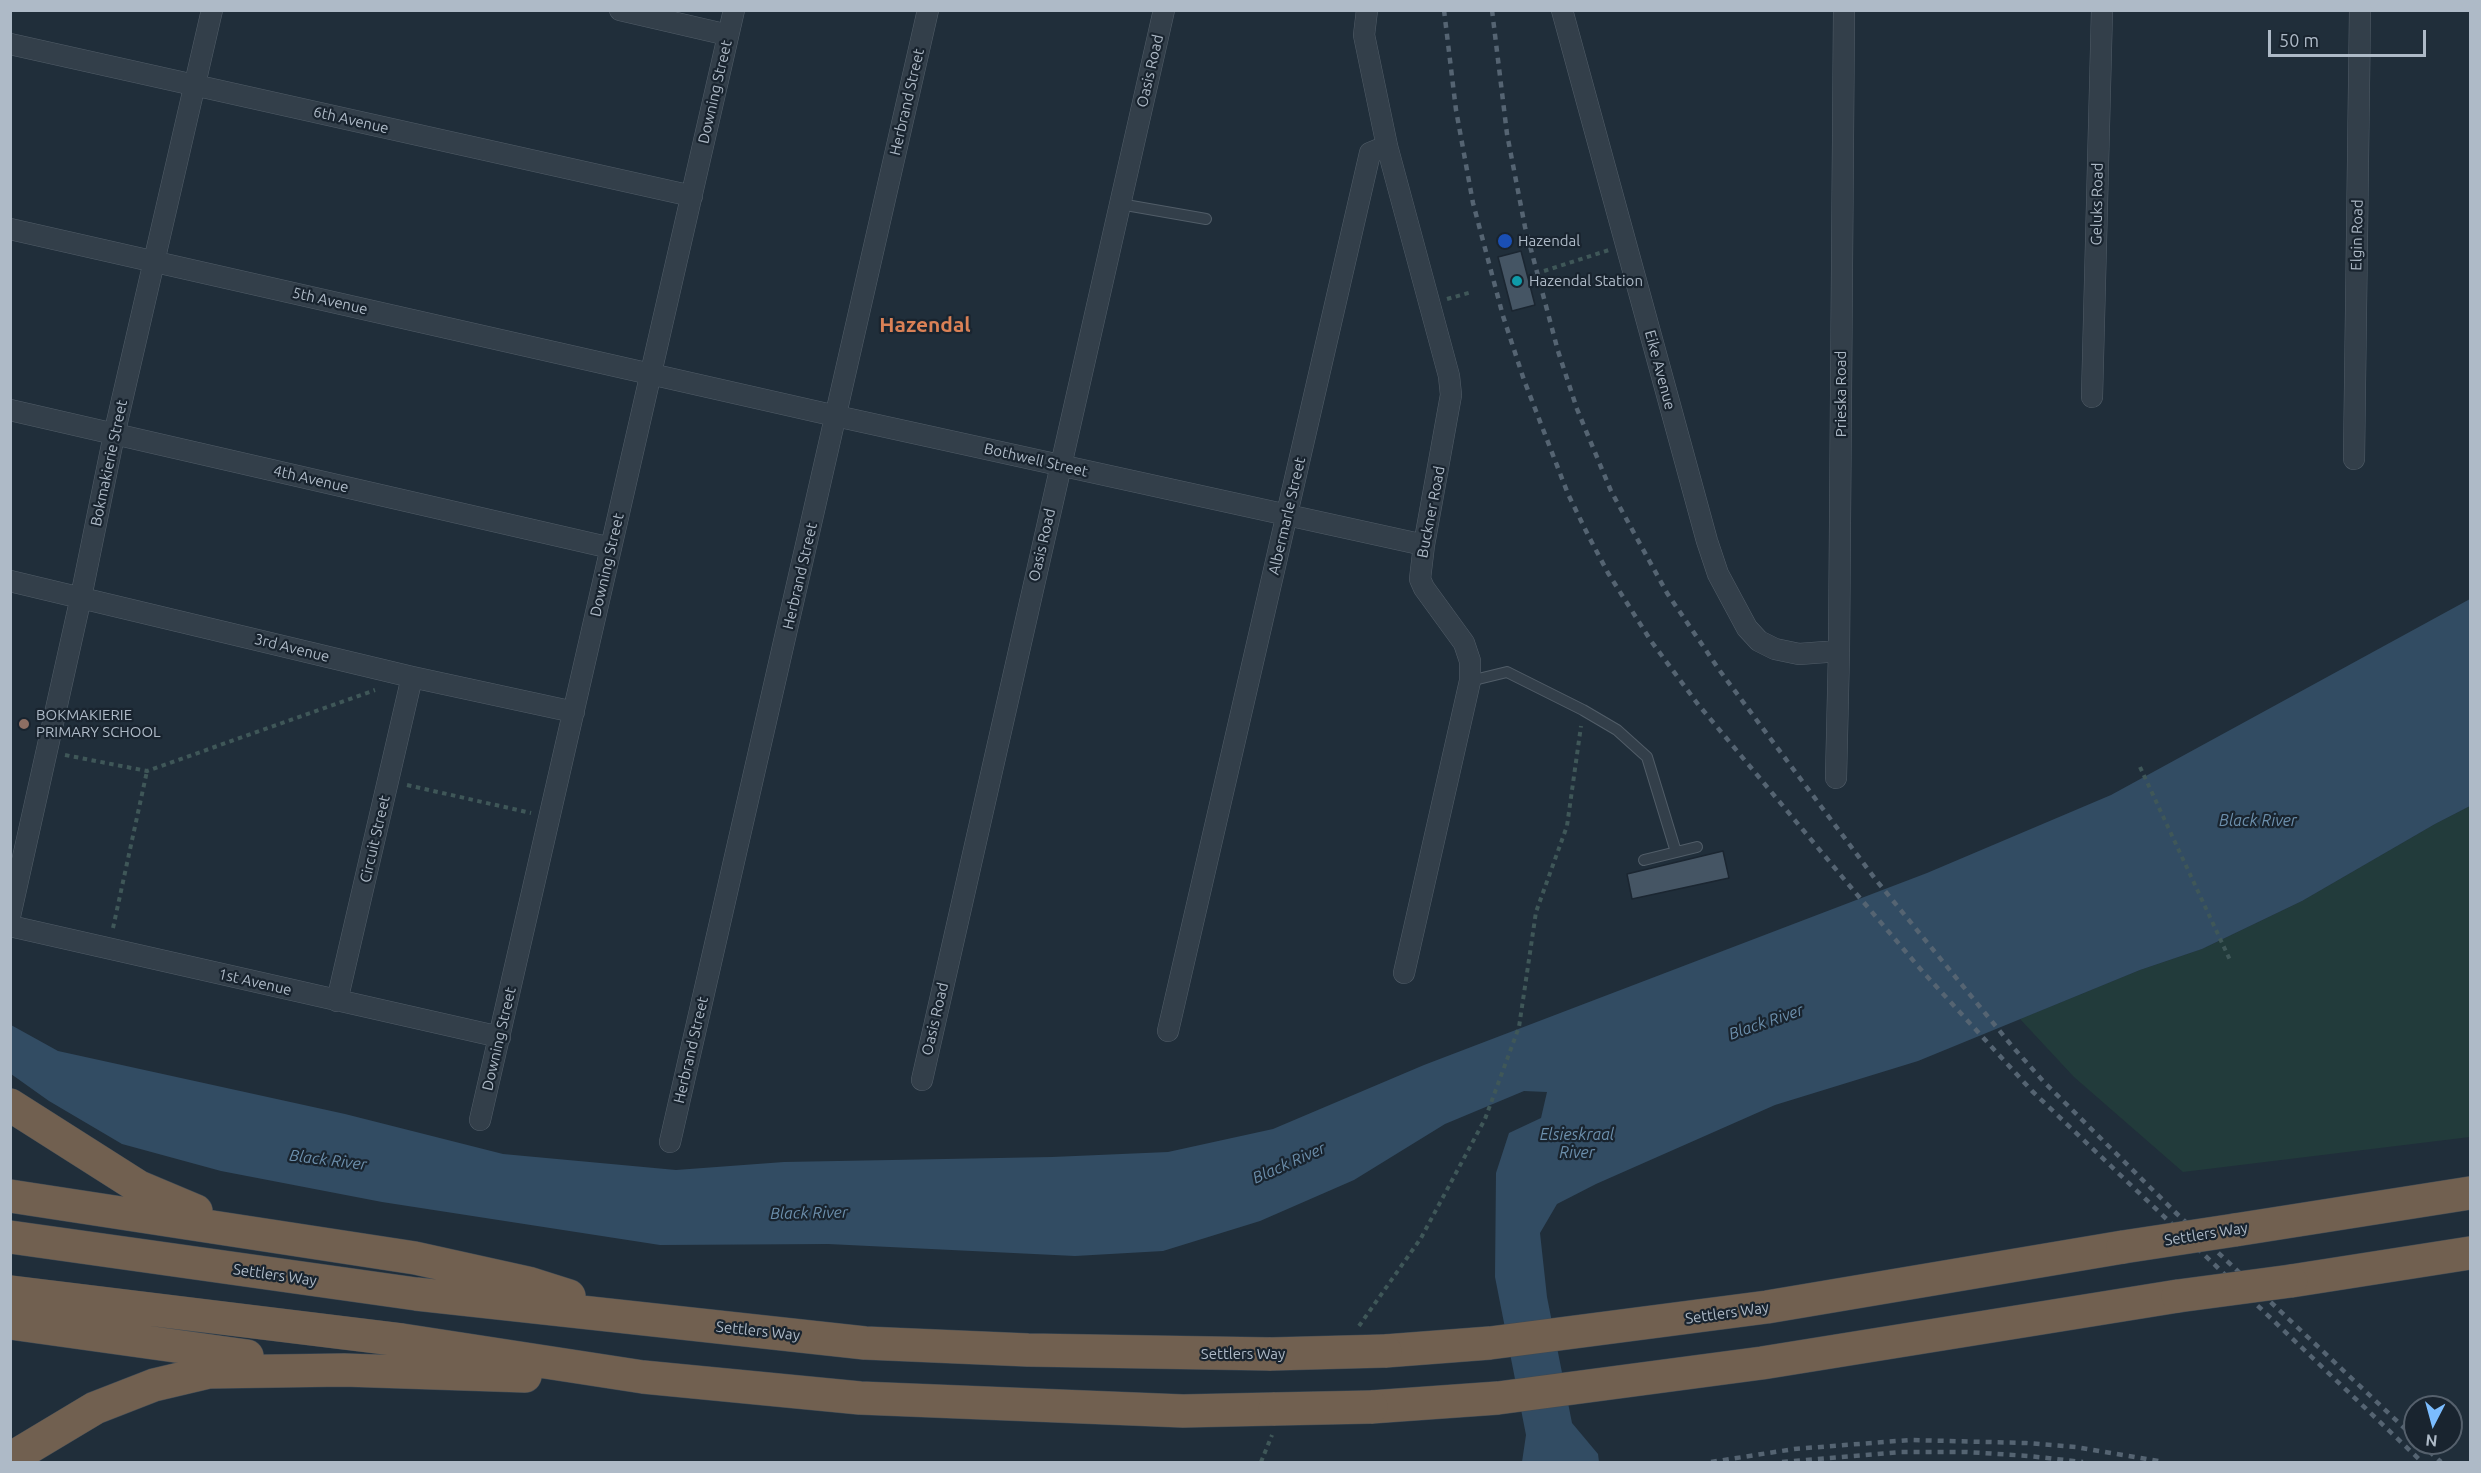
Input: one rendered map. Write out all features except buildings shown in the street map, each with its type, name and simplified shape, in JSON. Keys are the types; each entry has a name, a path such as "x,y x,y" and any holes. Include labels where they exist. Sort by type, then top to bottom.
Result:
{"highway":[{"path":"10,1105 139,1187 186,1208 263,1234"},
{"name":"Settlers Way","path":"10,1237 416,1294 865,1343 1028,1350 1271,1354 1384,1351 1490,1343 1612,1328 1767,1307 2123,1247 2470,1193"},
{"path":"10,1196 415,1258 516,1280 639,1317"},
{"path":"10,1292 402,1340 644,1377 860,1398 1172,1410 1276,1419 1371,1407 1498,1398 1762,1363 2178,1296 2470,1253"},
{"path":"10,1323 344,1370"},
{"path":"10,1459 95,1407 154,1385 209,1372 344,1370 494,1376 644,1377"}],"street":[{"name":"Bokmakierie Street","path":"10,916 81,597 114,435 212,10"},
{"path":"620,10 728,35"},
{"name":"Downing Street","path":"480,1120 649,373 734,10"},
{"name":"Herbrand Street","path":"670,1142 928,10"},
{"name":"Oasis Road","path":"922,1080 1164,10"},
{"path":"1350,10 1364,35 1387,146"},
{"path":"1364,35 1367,10"},
{"name":"Eike Avenue","path":"1562,10 1707,541 1718,574 1747,628 1759,641 1775,649 1799,654 1839,651"},
{"name":"Prieska Road","path":"1836,778 1844,10"},
{"name":"Geluks Road","path":"2091,397 2102,10"},
{"name":"Elgin Road","path":"2354,459 2360,10"},
{"name":"6th Avenue","path":"10,44 692,196"},
{"name":"Albermarle Street","path":"1168,1031 1370,153 1387,146"},
{"name":"Buckner Road","path":"1387,146 1449,376 1451,395 1420,579 1424,588 1464,643 1470,661 1470,681 1404,973"},
{"name":"5th Avenue","path":"10,229 649,373"},
{"name":"Bothwell Street","path":"649,373 1424,545"},
{"name":"4th Avenue","path":"10,410 611,548"},
{"name":"3rd Avenue","path":"10,581 412,677 574,712"},
{"name":"Circuit Street","path":"337,1001 412,677"},
{"name":"1st Avenue","path":"10,926 500,1037"}],"lane":[{"path":"1120,204 1206,219"},
{"path":"1470,681 1507,672 1583,710 1617,730 1647,757 1676,852"},
{"path":"1644,860 1697,846"}],"path":[{"path":"1544,271 1617,248"},
{"path":"1453,297 1473,292"},
{"path":"47,751 147,771 412,677"},
{"path":"1353,1332 1421,1238 1485,1119 1519,1027 1536,912 1566,826 1583,710"},
{"path":"2140,766 2230,960"},
{"path":"108,949 147,771"},
{"path":"388,780 550,818"},
{"path":"1261,1462 1276,1419"}],"green space":[{"path":"2470,806 2470,1137 2183,1172 2074,1077 2020,1019 2140,970 2202,949 2302,901"}],"water":[{"name":"Black River","path":"2470,599 2470,806 2302,901 2202,949 2140,970 1918,1061 1775,1105 1596,1184 1557,1204 1540,1233 1547,1297 1572,1423 1598,1454 1599,1462 1522,1462 1526,1435 1495,1277 1496,1173 1509,1133 1541,1118 1547,1092 1524,1091 1445,1124 1354,1180 1260,1221 1163,1251 1075,1256 828,1244 660,1245 382,1202 221,1171 122,1144 49,1101 11,1074 11,1025 58,1051 345,1114 503,1154 676,1170 784,1162 1052,1157 1168,1152 1273,1129 1424,1065 1927,873 2111,795"}],"railway":[{"path":"1444,10 1456,110 1473,203 1503,316 1524,380 1568,494 1608,573 1651,641 1697,703 1854,891 1923,972 2032,1091 2422,1462"},
{"path":"1492,10 1507,134 1525,227 1558,351 1577,409 1611,491 1667,593 1720,671 1876,880 2012,1046 2043,1081 2175,1212 2403,1427"},
{"path":"1711,1462 1794,1449 1910,1440 2026,1443 2076,1447 2164,1462"},
{"path":"1782,1462 1901,1452 1967,1452 2083,1462"},
{"path":"2433,1455 2441,1462"}],"place":[{"name":"Hazendal","path":"1505,241"},
{"name":"Hazendal Station","path":"1517,281"},
{"name":"BOKMAKIERIE PRIMARY SCHOOL","path":"24,724"}],"district":[{"name":"Hazendal","path":"925,325"}],"water label":[{"name":"Elsieskraal River","path":"1577,1144"}]}
